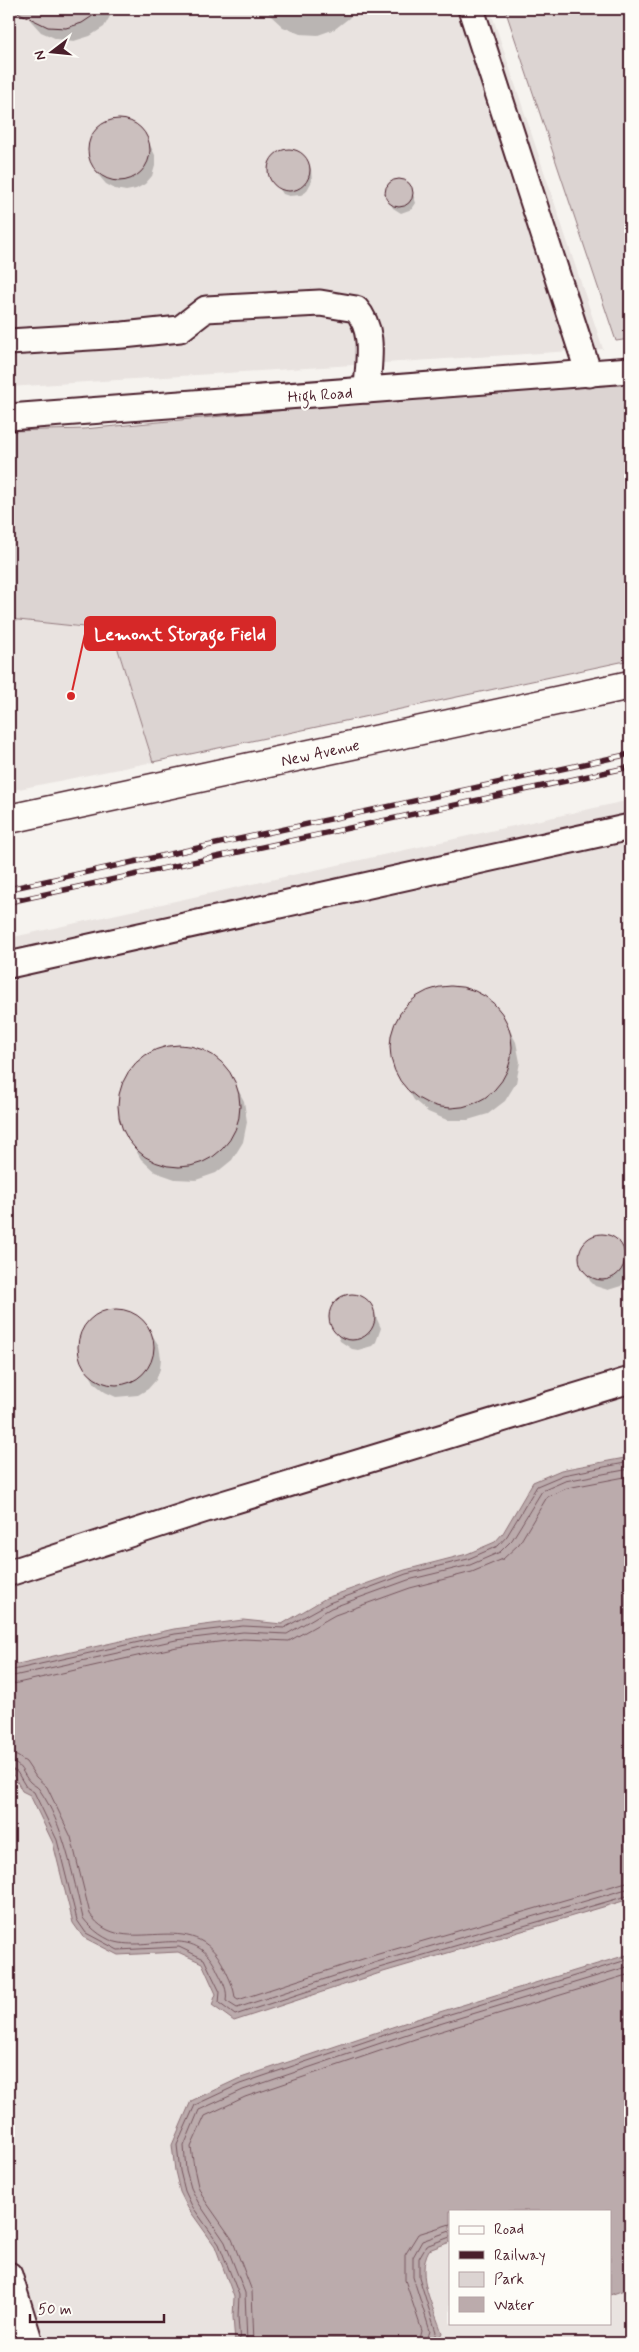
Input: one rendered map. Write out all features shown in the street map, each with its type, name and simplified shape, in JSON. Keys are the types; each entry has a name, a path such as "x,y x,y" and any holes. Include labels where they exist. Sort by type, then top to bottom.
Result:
{"main road":[{"name":"New Avenue","path":"9,819 630,685"}],"street":[{"path":"471,9 590,374"},
{"path":"9,342 123,335 180,329 206,309 320,303 356,309 365,319 369,335 366,390"},
{"name":"High Road","path":"9,417 630,370"},
{"path":"9,965 630,827"},
{"path":"9,1573 203,1510 630,1380"},
{"path":"9,2275 30,2343"}],"shaded area":[{"path":"9,9 490,9 603,349 9,387"},
{"path":"9,619 112,630 153,762 9,791"},
{"path":"630,800 630,2343 9,2343 9,938"}],"green space":[{"path":"505,9 630,9 630,339 616,341"},
{"path":"630,378 630,660 153,762 112,630 9,619 9,431 84,429"}],"water":[{"path":"630,1457 630,1899 380,1973 234,2021 212,2005 216,1994 202,1963 178,1952 118,1955 83,1937 73,1923 53,1843 30,1795 22,1791 14,1776 9,1772 9,1666 174,1629 243,1620 282,1624 326,1598 405,1570 467,1554 495,1542 503,1533 533,1482 561,1470"},
{"path":"630,1954 630,2288 612,2294 612,2210 449,2210 449,2242 429,2250 424,2270 427,2292 442,2333 436,2343 235,2343 234,2297 215,2246 188,2208 180,2192 175,2171 172,2145 191,2101 238,2079 410,2021"}],"building":[{"path":"11,9 103,9 82,23 66,28 48,27"},
{"path":"113,119 125,119 141,128 148,138 150,150 148,162 141,172 125,181 113,181 102,176 93,167 88,156 88,144 93,133 102,124"},
{"path":"289,149 304,155 310,170 304,185 289,191 274,185 268,170 274,155"},
{"path":"399,179 409,183 413,193 409,203 399,207 389,203 385,193 389,183"},
{"path":"451,986 463,987 474,991 485,996 494,1004 502,1013 507,1024 511,1035 511,1059 507,1070 502,1081 494,1090 485,1098 474,1103 463,1107 451,1108 439,1107 428,1103 417,1098 408,1090 400,1081 395,1070 391,1059 390,1047 391,1035 395,1024 400,1013 408,1004 417,996 428,991 439,987"},
{"path":"179,1045 191,1046 202,1050 213,1055 222,1063 230,1072 235,1083 239,1094 239,1118 235,1129 230,1140 222,1149 213,1157 202,1162 191,1166 179,1167 167,1166 156,1162 145,1157 136,1149 128,1140 123,1129 119,1118 118,1106 119,1094 123,1083 128,1072 136,1063 145,1055 156,1050 167,1046"},
{"path":"597,1234 607,1234 619,1240 624,1248 624,1266 619,1274 611,1279 597,1280 589,1277 582,1270 579,1262 579,1252 582,1244 589,1237"},
{"path":"347,1294 357,1294 369,1300 374,1308 374,1326 369,1334 361,1339 347,1340 339,1337 332,1330 329,1322 329,1312 332,1304 339,1297"},
{"path":"116,1309 131,1312 143,1320 151,1332 154,1347 151,1362 143,1374 131,1382 116,1385 101,1382 89,1374 81,1362 78,1347 81,1332 89,1320 101,1312"}],"railway":[{"path":"9,889 630,754"},
{"path":"9,902 630,767"}],"place":[{"name":"Lemont Storage Field","path":"71,696"}]}
